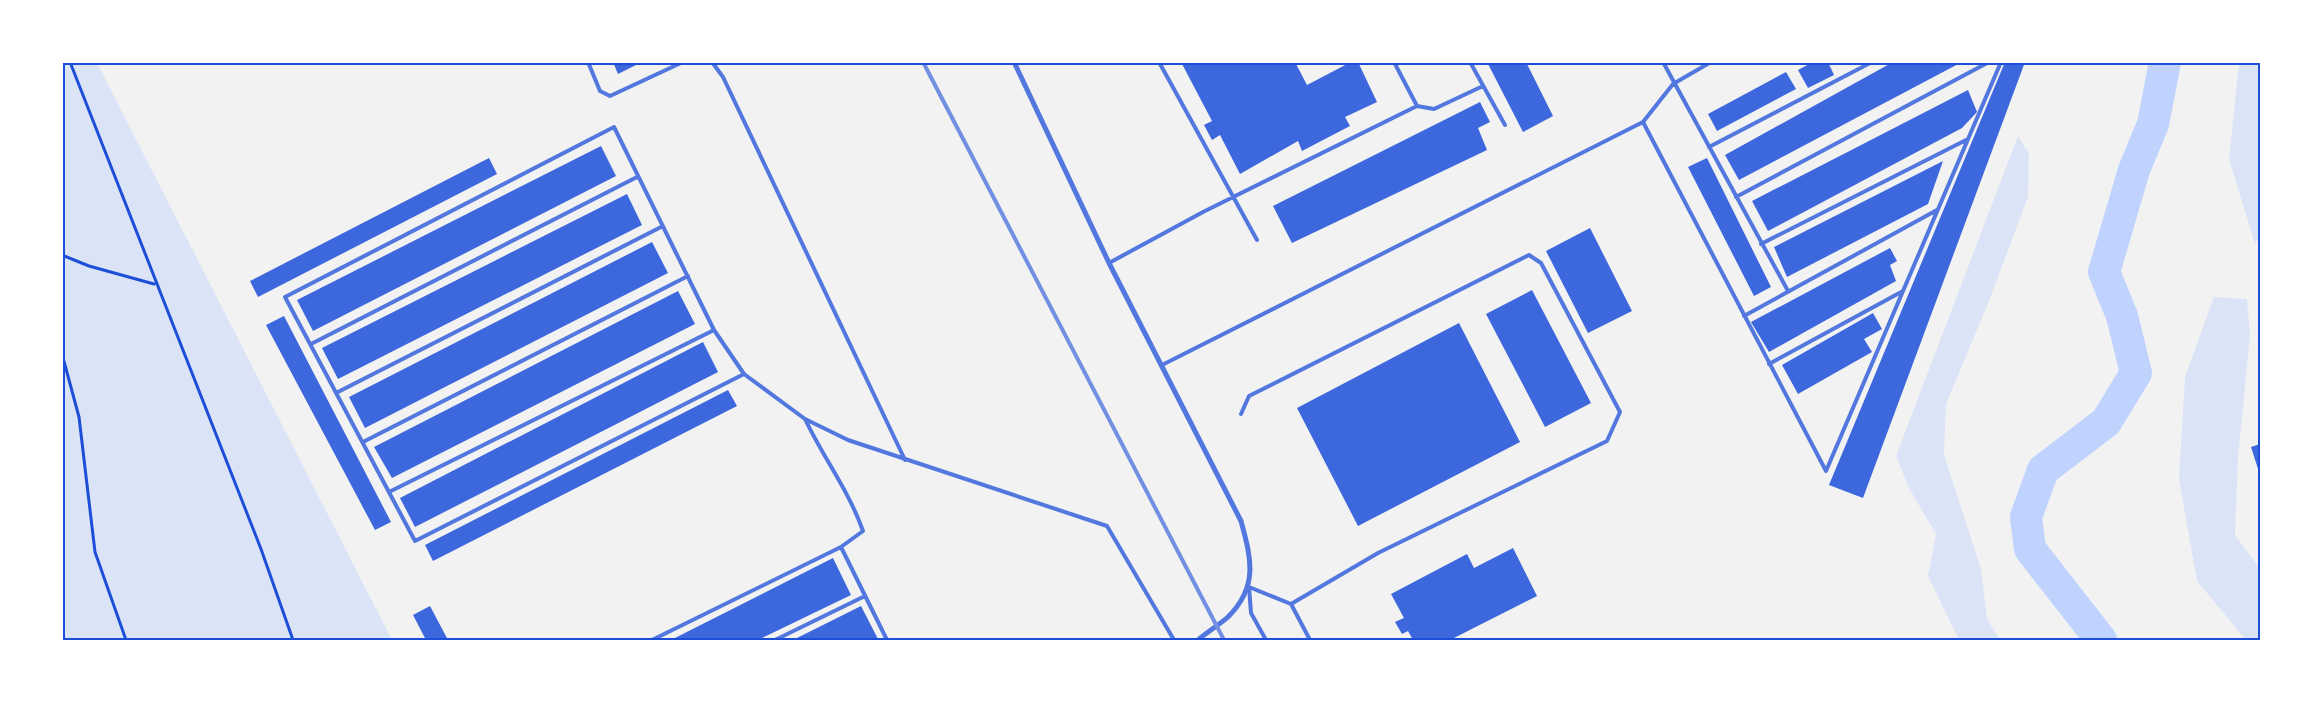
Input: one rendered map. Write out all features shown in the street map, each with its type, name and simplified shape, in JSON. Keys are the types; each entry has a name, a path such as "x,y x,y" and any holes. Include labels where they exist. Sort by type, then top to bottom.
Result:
{"street":[{"path":"1016,63 1109,263 1241,521 1250,558 1249,587 1227,618 1198,640"}],"lane":[{"path":"588,62 600,91 610,96 683,62"},
{"path":"712,62 723,77 905,460"},
{"path":"1158,62 1257,240"},
{"path":"1394,62 1417,106"},
{"path":"1470,62 1505,125"},
{"path":"1663,62 1673,84 1788,291"},
{"path":"1162,365 1643,122 1673,84 1711,62"},
{"path":"1709,147 1872,62"},
{"path":"1736,197 1989,62"},
{"path":"1643,122 1826,471 2001,62"},
{"path":"1109,263 1232,197 1417,106 1434,109 1483,86"},
{"path":"744,374 415,541 286,297 614,127 714,330 744,374 805,419 848,440 1107,526 1174,640"},
{"path":"1762,244 1968,139"},
{"path":"311,344 637,177"},
{"path":"1744,316 1937,209"},
{"path":"336,393 663,226"},
{"path":"1241,414 1249,396 1529,255 1541,263 1620,412 1607,441 1378,553 1291,604"},
{"path":"363,442 688,276"},
{"path":"1769,364 1903,290"},
{"path":"389,492 714,330"},
{"path":"652,640 841,547 864,531 855,508 821,452 805,419"},
{"path":"841,547 887,640"},
{"path":"1266,640 1251,613 1249,587 1291,604 1310,640"},
{"path":"775,640 865,596"}],"path":[{"path":"70,62 155,285 261,549 293,640"},
{"path":"62,255 89,266 155,285"},
{"path":"62,354 79,417 95,552 126,640"}],"shaded area":[{"path":"62,63 97,63 392,640 63,640"},
{"path":"2239,63 2260,63 2260,236 2255,244 2229,159"},
{"path":"2018,136 2029,154 2028,197 1989,301 1946,404 1944,455 1981,569 1987,619 2000,640 1959,640 1928,576 1936,534 1909,488 1896,456"},
{"path":"2214,297 2247,299 2250,335 2238,458 2235,535 2260,569 2260,640 2246,640 2197,581 2179,479 2185,377"}],"building":[{"path":"613,62 635,62 636,65 618,74"},
{"path":"1181,62 1295,62 1307,85 1351,62 1358,62 1377,102 1345,117 1350,126 1302,151 1298,141 1240,174 1220,135 1212,140 1204,125 1212,121"},
{"path":"1487,62 1526,62 1553,116 1523,132"},
{"path":"1813,62 1828,62 1834,75 1808,88 1798,70"},
{"path":"1893,62 1962,62 1739,180 1725,155"},
{"path":"2005,62 2025,62 1863,498 1829,485"},
{"path":"1786,72 1796,89 1717,131 1708,114"},
{"path":"1968,90 1977,112 1962,128 1768,231 1752,201"},
{"path":"1480,102 1490,122 1478,128 1487,150 1292,243 1273,206"},
{"path":"601,146 616,176 313,331 297,300"},
{"path":"489,158 497,174 258,297 250,281"},
{"path":"1707,158 1771,287 1754,296 1688,167"},
{"path":"1943,161 1928,204 1787,277 1774,247"},
{"path":"627,194 642,225 338,379 322,348"},
{"path":"1590,228 1632,311 1588,333 1546,251"},
{"path":"652,242 668,273 365,428 349,397"},
{"path":"1890,248 1897,261 1890,265 1896,281 1769,352 1751,322"},
{"path":"1532,290 1591,403 1545,427 1486,314"},
{"path":"678,291 695,324 392,478 374,447"},
{"path":"1873,313 1882,329 1864,339 1872,352 1798,394 1782,365"},
{"path":"284,316 391,522 375,530 266,325"},
{"path":"1459,323 1520,442 1358,526 1297,408"},
{"path":"703,342 718,372 415,527 400,498"},
{"path":"728,390 737,406 433,561 425,545"},
{"path":"2260,444 2260,472 2259,472 2251,447"},
{"path":"1513,548 1537,596 1450,640 1413,640 1408,631 1402,634 1395,622 1404,618 1391,594 1467,554 1474,568"},
{"path":"833,558 851,595 758,640 671,640"},
{"path":"430,606 448,640 426,640 413,615"},
{"path":"861,606 878,639 793,640"}],"waterway":[{"path":"2101,640 2030,549 2026,517 2043,470 2106,422 2136,373 2122,316 2104,272 2134,170 2153,124 2165,62"}],"railway":[{"path":"923,62 1224,640"}]}
